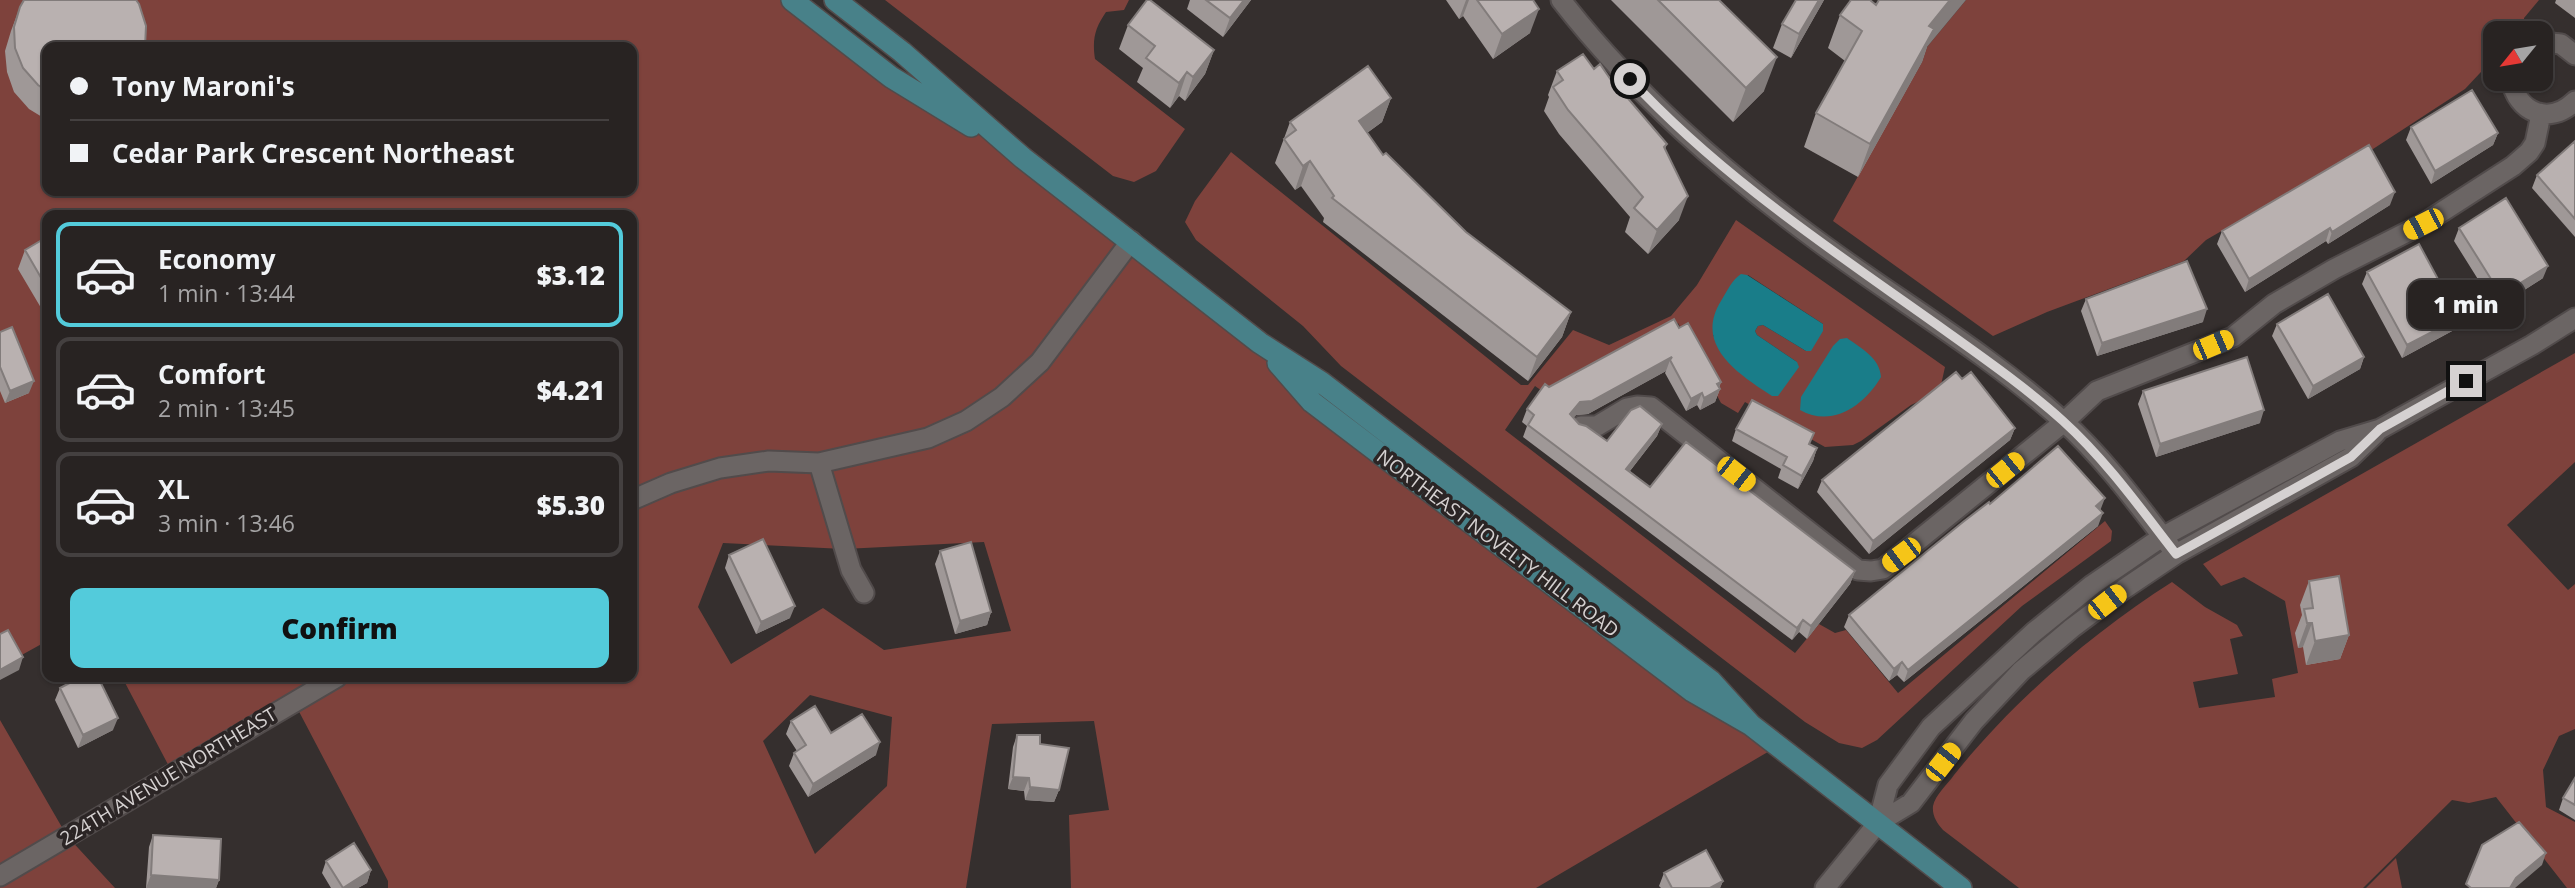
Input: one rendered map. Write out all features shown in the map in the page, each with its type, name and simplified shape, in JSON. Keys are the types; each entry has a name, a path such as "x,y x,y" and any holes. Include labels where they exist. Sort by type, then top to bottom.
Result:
{"main road":[{"name":"NORTHEAST NOVELTY HILL ROAD","path":"792,0 891,77 1023,159"},
{"name":"NORTHEAST NOVELTY HILL ROAD","path":"835,0 902,52 1023,159 1260,343 1321,382 1711,681 1751,725 1961,888"}],"street":[{"path":"1561,0 1647,97 1729,174 1821,244 2009,376 2064,422 2111,472 2176,554"},
{"path":"2553,43 2561,44 2575,55"},
{"path":"2513,91 2529,110 2541,114 2565,110 2575,102"},
{"path":"1581,426 1597,426 1628,408 1651,407 1858,570 1871,572 1882,569 2064,422 2097,391 2233,337 2274,304 2334,269 2423,224 2513,166 2535,143 2541,114"},
{"path":"637,498 671,483 720,468 769,461 819,463 928,438 966,421 1002,397 1040,362 1131,242"},
{"path":"1878,823 1888,785 1931,727 2034,632 2092,585 2162,537 2340,441 2380,429 2532,345 2575,318"},
{"path":"1825,888 1878,823 1911,803 1974,721 2021,671 2124,589 2176,554 2351,457 2380,429"},
{"path":"819,463 850,570 864,593"},
{"name":"224TH AVENUE NORTHEAST","path":"0,876 329,682"}],"shaded area":[{"path":"0,0 791,0 1023,158 1260,343 1312,402 1778,746 1536,888 1071,888 1069,815 1109,810 1094,721 992,724 966,888 388,888 388,881 294,702 173,774 125,682 637,682 637,210 42,210 42,644 0,667","holes":["984,542 1011,631 884,650 823,608 731,664 698,607 723,543 844,549","810,695 892,717 887,786 815,854 763,741"]},
{"path":"885,0 1129,0 1124,10 1106,12 1102,18 1094,40 1095,59 1185,129 1156,171 1134,182 1113,176"},
{"path":"1966,0 2539,0 2524,21 2483,21 2483,70 2465,89 2373,149 2361,150 2206,240 2184,261 2047,312 1993,336 1833,221 1922,62 1927,47"},
{"path":"1231,152 1521,385 1528,385 1573,330 1609,345 1671,316 1697,285 1736,220 1945,367 1941,385 1930,396 1911,405 1861,441 1853,445 1825,447 1745,402 1738,413 1721,403 1678,323 1567,379 1555,400 1535,386 1505,430 1795,653 1819,624 1835,633 1846,630 1898,693 2105,521 2112,531 2111,541 2022,606 1877,740 1862,748 1839,743 1805,722 1341,366 1303,326 1196,240 1185,222 1195,201","holes":["1748,275 1823,324 1806,351 1763,325 1758,326 1755,331 1757,335 1797,362 1713,336"]},
{"path":"2575,353 2575,462 2507,525 2568,590 2575,584 2575,729 2559,736 2543,770 2546,807 2575,822 2575,888 2567,888 2496,797 2469,803 2452,800 2363,888 2019,888 1939,825 1933,810 1936,798 2002,721 2083,646 2172,582 2205,607 2237,625 2243,636 2230,639 2238,674 2193,682 2199,708 2275,697 2272,679 2298,673 2285,601 2244,577 2221,586 2203,564"},
{"path":"0,720 67,836 115,888 0,888"},
{"path":"2396,858 2402,888 2366,888"}],"water":[{"path":"1741,274 1747,275 1823,324 1823,331 1811,351 1806,351 1763,325 1758,326 1755,331 1757,335 1797,362 1799,367 1778,396 1772,396 1734,369 1716,345 1714,317 1730,286"},
{"path":"1847,338 1873,359 1881,377 1866,397 1846,411 1824,417 1800,410 1801,397 1833,346 1840,339"}],"building":[{"path":"24,0 136,0 146,26 145,42 42,42 42,88 23,68 15,48 14,27"},
{"path":"1147,0 1214,50 1193,77 1187,72 1179,83 1146,58 1155,46 1128,25"},
{"path":"1206,0 1244,0 1230,18"},
{"path":"1477,0 1533,0 1539,9 1502,34"},
{"path":"1658,0 1719,0 1777,57 1746,88"},
{"path":"1796,0 1819,0 1799,34 1782,24"},
{"path":"1851,0 1870,0 1876,5 1879,0 1950,0 1929,26 1934,29 1870,144 1816,113 1862,31 1840,15"},
{"path":"1583,54 1594,69 1600,64 1613,83 1667,144 1664,147 1688,196 1657,230 1634,208 1643,197 1568,110 1553,87 1563,80 1557,71"},
{"path":"1368,66 1391,98 1359,121 1383,155 1386,153 1466,232 1571,312 1537,357 1332,198 1334,196 1310,161 1303,166 1284,139 1296,130 1290,122"},
{"path":"2472,90 2498,133 2435,171 2411,127"},
{"path":"2575,141 2575,219 2537,175"},
{"path":"2369,145 2395,192 2332,232 2330,228 2249,279 2222,231"},
{"path":"2506,198 2548,266 2501,295 2459,228"},
{"path":"42,240 42,279 25,250"},
{"path":"2419,244 2459,318 2407,345 2367,272"},
{"path":"2187,261 2207,309 2102,343 2086,299"},
{"path":"2328,294 2364,357 2313,386 2277,324"},
{"path":"1674,319 1679,328 1688,323 1721,382 1717,384 1720,389 1704,398 1702,393 1691,399 1670,360 1672,357 1592,401 1580,402 1570,414 1579,424 1607,441 1631,410 1640,406 1662,424 1626,469 1650,487 1686,442 1855,571 1811,626 1803,620 1797,628 1528,425 1534,415 1527,409 1545,384 1549,387"},
{"path":"12,327 34,381 10,391 0,367 0,332"},
{"path":"2247,357 2264,410 2160,444 2143,391"},
{"path":"1956,372 1962,379 1971,372 2015,428 1873,541 1822,480"},
{"path":"1752,400 1814,433 1809,444 1817,448 1802,476 1783,465 1787,457 1736,429"},
{"path":"2058,446 2105,498 2096,506 2103,513 1908,670 1902,662 1894,669 1849,615 1963,522 1989,502 1990,504"},
{"path":"763,539 795,606 761,622 729,555"},
{"path":"971,542 991,612 960,621 940,551"},
{"path":"2339,576 2349,635 2315,641 2312,623 2307,623 2304,609 2313,608 2309,581"},
{"path":"8,630 23,657 0,670 0,634"},
{"path":"71,682 100,682 118,718 83,735 60,688"},
{"path":"815,706 831,733 862,714 880,742 813,784 794,753 806,745 791,721"},
{"path":"1017,735 1040,735 1040,744 1069,748 1059,790 1030,787 1029,778 1013,777"},
{"path":"2575,778 2575,805 2563,798"},
{"path":"2519,822 2546,853 2516,878 2510,888 2471,888 2466,884 2482,845"},
{"path":"153,835 221,839 219,880 151,875"},
{"path":"354,843 371,870 343,888 326,861"},
{"path":"1706,850 1723,881 1710,888 1672,888 1664,873"}],"route":[{"path":"1630,79 1729,174 1821,244 2009,376 2064,422 2111,472 2176,554 2351,457 2380,429 2466,381"}]}
